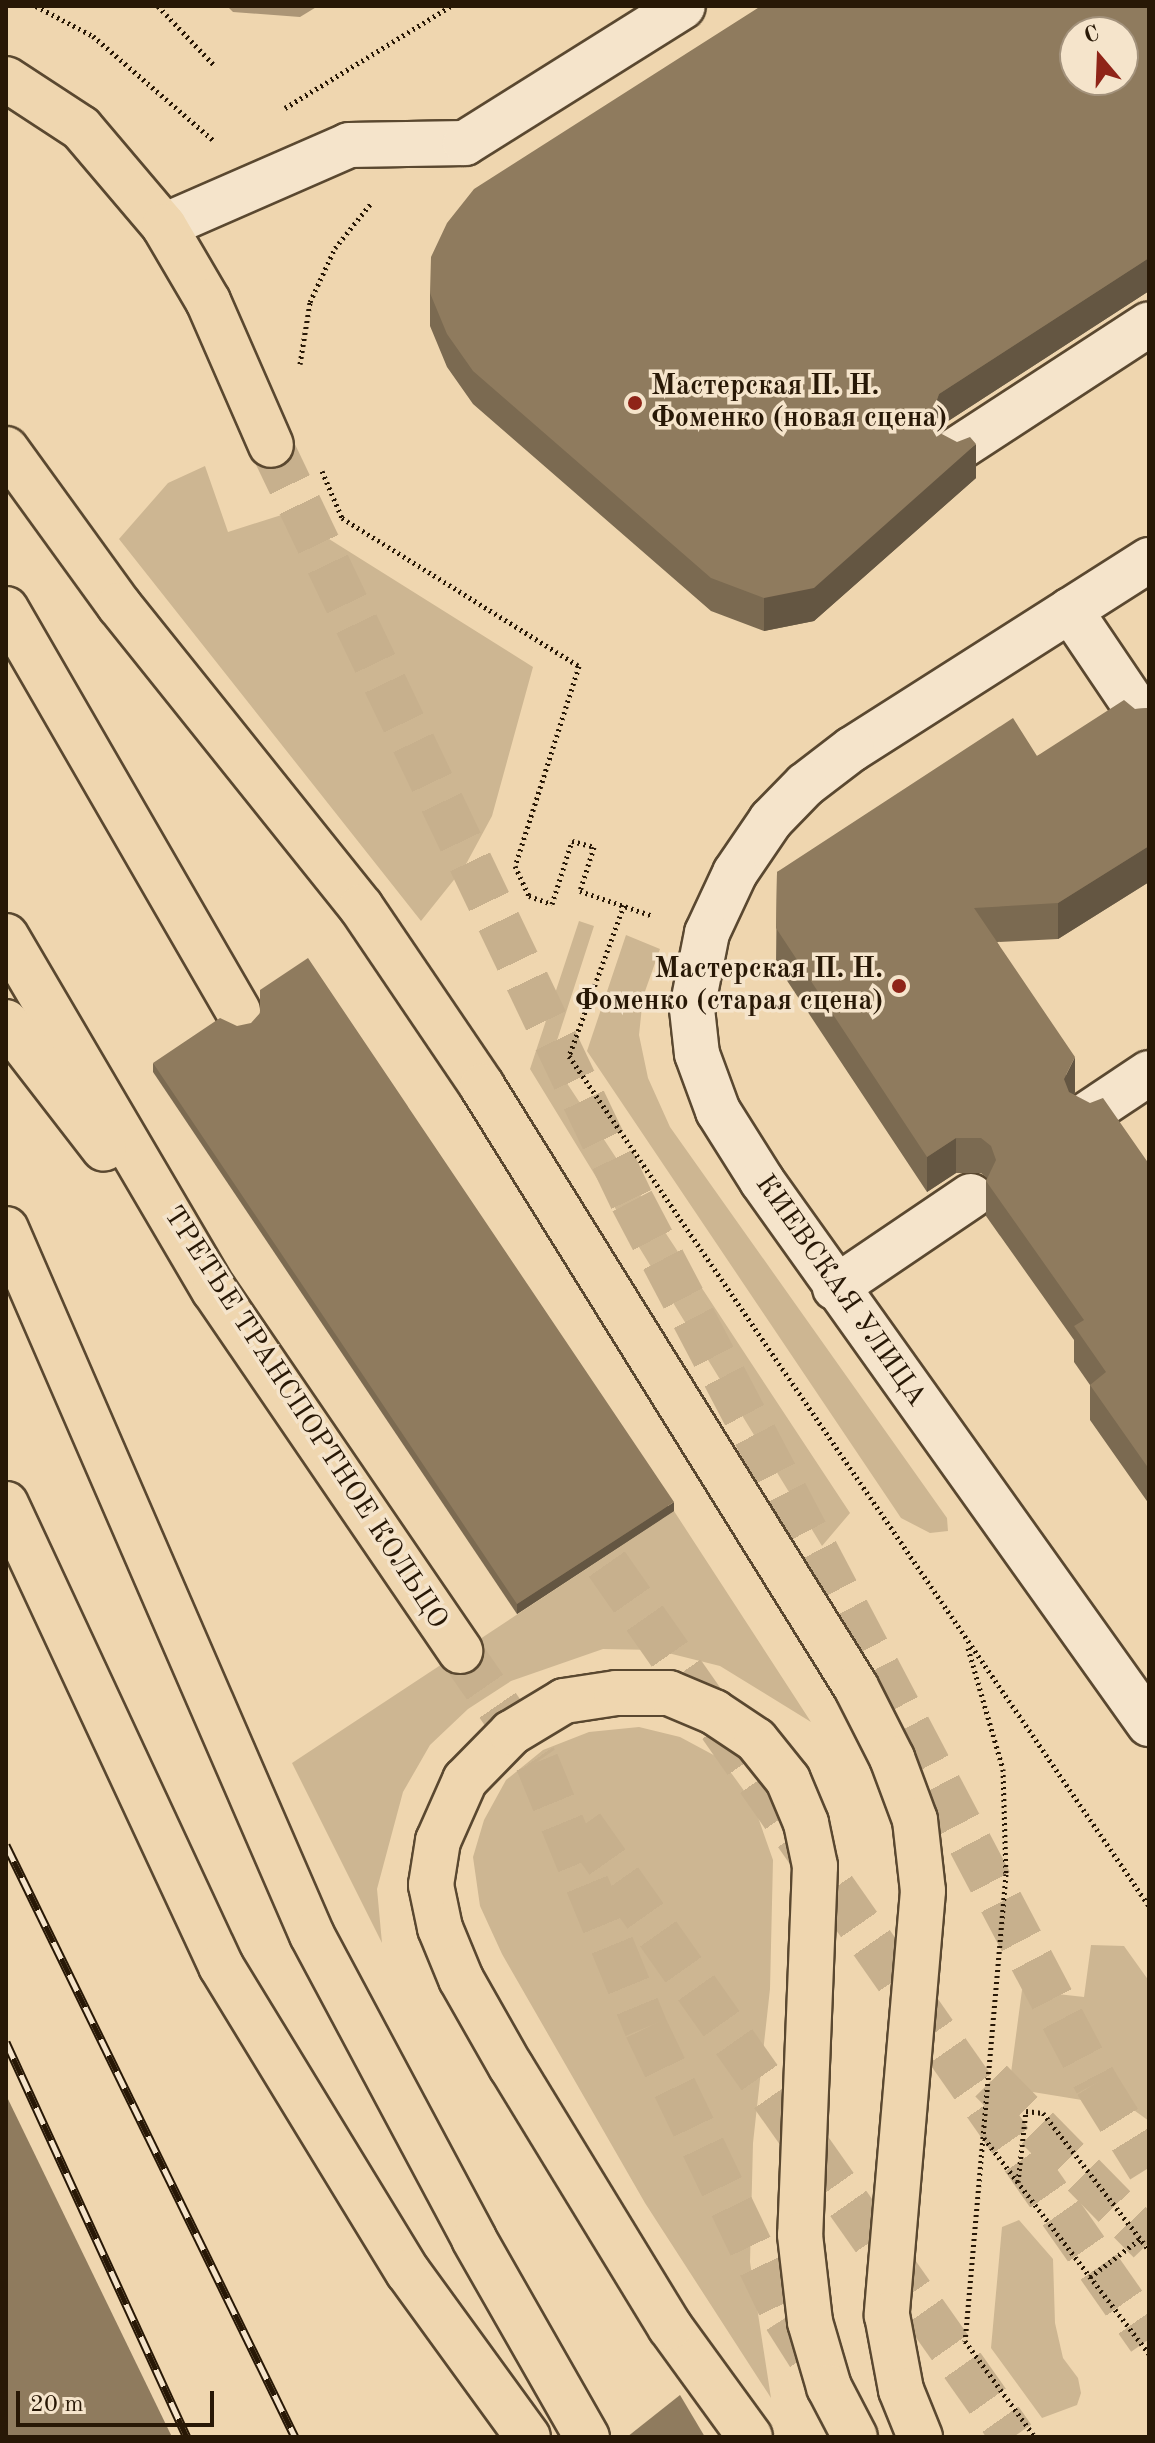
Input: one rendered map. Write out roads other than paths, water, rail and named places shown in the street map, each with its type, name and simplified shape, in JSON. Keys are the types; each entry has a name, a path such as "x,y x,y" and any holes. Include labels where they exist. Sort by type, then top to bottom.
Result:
{"main road":[{"path":"6,79 81,128 164,226 208,301 271,445"},
{"path":"6,449 46,506 361,907 474,1073 856,1687 892,1758 915,1820 923,1891 887,2315 901,2390 920,2437"},
{"path":"6,609 238,1011"},
{"name":"ТРЕТЬЕ ТРАНСПОРТНОЕ КОЛЬЦО","path":"6,936 214,1290 460,1651"},
{"path":"6,1022 214,1290"},
{"path":"6,1229 312,1935 400,2102 587,2437"},
{"path":"6,1504 221,1966 318,2133 408,2272 528,2437"},
{"path":"750,2437 670,2327 543,2119 461,1979 440,1928 431,1885 438,1841 465,1780 511,1733 564,1701 616,1693 669,1693 714,1712 756,1740 788,1780 806,1823 815,1866 800,2235 810,2322 829,2387 855,2437"}],"street":[{"path":"164,226 349,145 465,143 683,6"},
{"path":"956,450 1149,324"},
{"name":"КИЕВСКАЯ УЛИЦА","path":"1149,560 852,749 771,820 735,873 707,933 692,1009 697,1054 718,1111 835,1288 1149,1724"},
{"path":"1070,610 1145,721"},
{"path":"1089,1113 1149,1073"},
{"path":"835,1288 971,1196"}],"tunnel":[{"path":"271,445 632,1201 1096,2083 1149,2168"},
{"path":"569,1510 1149,2339"},
{"path":"460,1651 537,1762 646,2028 785,2318 820,2373"},
{"path":"582,1826 1013,2437"},
{"path":"991,2081 1149,2242"}],"railway":[{"path":"6,1845 295,2437"},
{"path":"6,2042 187,2437"}],"place":[{"name":"Мастерская П. Н. Фоменко (новая сцена)","path":"635,403"},
{"name":"Мастерская П. Н. Фоменко (старая сцена)","path":"899,986"}]}
